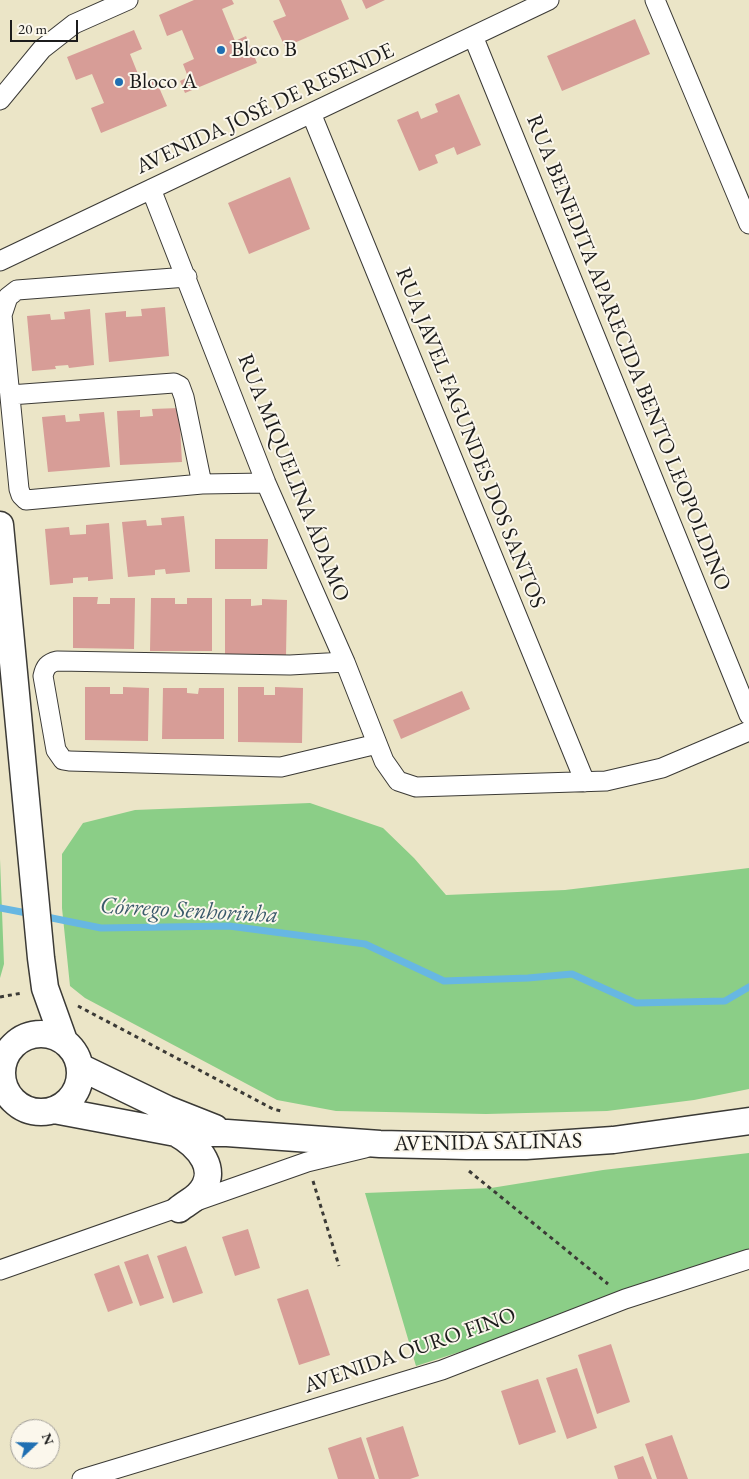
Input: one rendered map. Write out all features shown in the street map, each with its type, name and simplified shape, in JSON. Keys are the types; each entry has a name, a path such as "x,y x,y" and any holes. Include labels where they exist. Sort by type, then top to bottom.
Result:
{"street":[{"path":"0,100 42,49 74,24 128,0"},
{"name":"AVENIDA JOSÉ DE RESENDE","path":"0,260 549,0"},
{"path":"655,0 749,224"},
{"name":"RUA BENEDITA APARECIDA BENTO LEOPOLDINO","path":"473,36 749,715"},
{"name":"RUA JAVEL FAGUNDES DOS SANTOS","path":"311,113 585,782"},
{"name":"RUA MIQUELINA ÁDAMO","path":"151,189 266,482 345,662 390,772 398,781 416,787 585,782"},
{"path":"187,277 17,290 8,297 2,315 21,495 26,500 202,484 266,482"},
{"path":"10,394 174,383 180,386 184,397 202,484"},
{"path":"0,525 45,988 64,1041 77,1057 80,1067 80,1081 75,1093 66,1104 54,1110 34,1112 8,1100 2,1072 4,1060 45,988"},
{"path":"345,662 290,665 57,661 50,663 44,669 43,676 56,750 63,760 69,762 281,767 377,744"},
{"path":"585,782 627,777 662,768 749,731"},
{"path":"12,1045 39,1034 52,1036 64,1041"},
{"name":"AVENIDA SALINAS","path":"80,1067 167,1109 227,1133"},
{"name":"AVENIDA SALINAS","path":"54,1110 176,1133 227,1133 380,1144 526,1146 613,1140 749,1121"},
{"path":"176,1133 191,1141 200,1150 206,1162 207,1174 204,1186 198,1195 179,1209"},
{"path":"0,1270 179,1209 307,1162 380,1144"},
{"name":"AVENIDA OURO FINO","path":"82,1479 442,1370 625,1299 749,1259"}],"path":[{"path":"45,988 273,1109 291,1112"},
{"path":"307,1162 340,1266"},
{"path":"468,1170 625,1299"}],"green space":[{"path":"310,803 383,828 414,858 446,895 565,890 749,868 749,1089 694,1100 607,1111 486,1114 336,1111 277,1100 85,998 70,986 62,908 62,854 83,823 135,810"},
{"path":"0,859 4,964 0,978"},
{"path":"749,1153 749,1259 416,1366 365,1193 491,1188 603,1170"}],"building":[{"name":"Bloco B","path":"194,0 232,0 234,4 222,9 235,41 246,36 257,63 185,93 180,81 188,77 183,64 194,59 182,30 167,36 159,15"},
{"path":"279,0 341,0 349,19 285,47 273,21 286,16"},
{"path":"362,0 385,0 366,9"},
{"path":"635,19 650,54 562,91 547,56"},
{"name":"Bloco A","path":"134,30 142,49 130,54 142,84 155,78 167,106 101,133 91,108 104,103 92,74 76,80 67,57"},
{"path":"459,94 481,145 457,155 454,147 435,155 438,163 419,171 397,120 418,111 421,119 438,112 435,104"},
{"path":"290,177 310,229 249,254 228,203"},
{"path":"165,307 169,356 109,362 105,313 126,311 126,317 142,316 141,309"},
{"path":"90,309 94,365 69,368 68,365 55,366 56,369 32,371 27,316 50,314 51,320 65,319 64,312"},
{"path":"179,408 182,462 120,465 117,411 140,410 140,417 153,416 152,409"},
{"path":"104,412 110,467 48,472 42,417 65,415 66,422 80,421 79,414"},
{"path":"184,516 190,572 166,574 165,569 155,570 155,575 128,577 122,522 146,520 147,526 162,525 161,518"},
{"path":"109,523 113,579 88,581 88,577 73,578 73,583 50,585 45,529 69,527 70,535 86,534 86,525"},
{"path":"215,539 268,539 267,569 215,569"},
{"path":"73,597 98,597 97,604 110,604 110,598 135,598 134,649 73,648"},
{"path":"151,598 175,598 175,604 187,604 187,598 212,598 212,651 150,651"},
{"path":"225,599 251,599 251,606 262,605 262,599 287,600 286,656 225,654"},
{"path":"85,687 110,687 110,694 123,694 123,687 149,688 148,741 85,740"},
{"path":"238,687 264,687 264,695 275,695 275,687 303,688 302,743 238,742"},
{"path":"163,688 187,688 187,693 198,694 199,688 224,688 224,739 162,739"},
{"path":"462,691 470,709 401,739 393,720"},
{"path":"248,1229 260,1268 235,1276 222,1237"},
{"path":"186,1246 203,1293 173,1303 157,1256"},
{"path":"148,1254 164,1298 140,1306 124,1262"},
{"path":"119,1265 133,1303 108,1312 94,1274"},
{"path":"308,1289 330,1355 299,1365 277,1299"},
{"path":"611,1344 630,1402 597,1414 578,1355"},
{"path":"577,1368 597,1428 567,1439 546,1378"},
{"path":"538,1379 556,1432 519,1445 501,1391"},
{"path":"403,1426 419,1476 410,1479 379,1479 366,1438"},
{"path":"672,1435 688,1479 657,1479 645,1444"},
{"path":"361,1437 375,1479 338,1479 328,1448"},
{"path":"643,1456 652,1479 618,1479 614,1466"}],"waterway":[{"name":"Córrego Senhorinha","path":"0,908 32,914"},
{"name":"Córrego Senhorinha","path":"42,916 101,928 229,926 365,944 444,981 528,978 572,974 636,1003 725,1001 749,987"}],"place":[{"name":"Bloco B","path":"221,50"},
{"name":"Bloco A","path":"119,82"}]}
